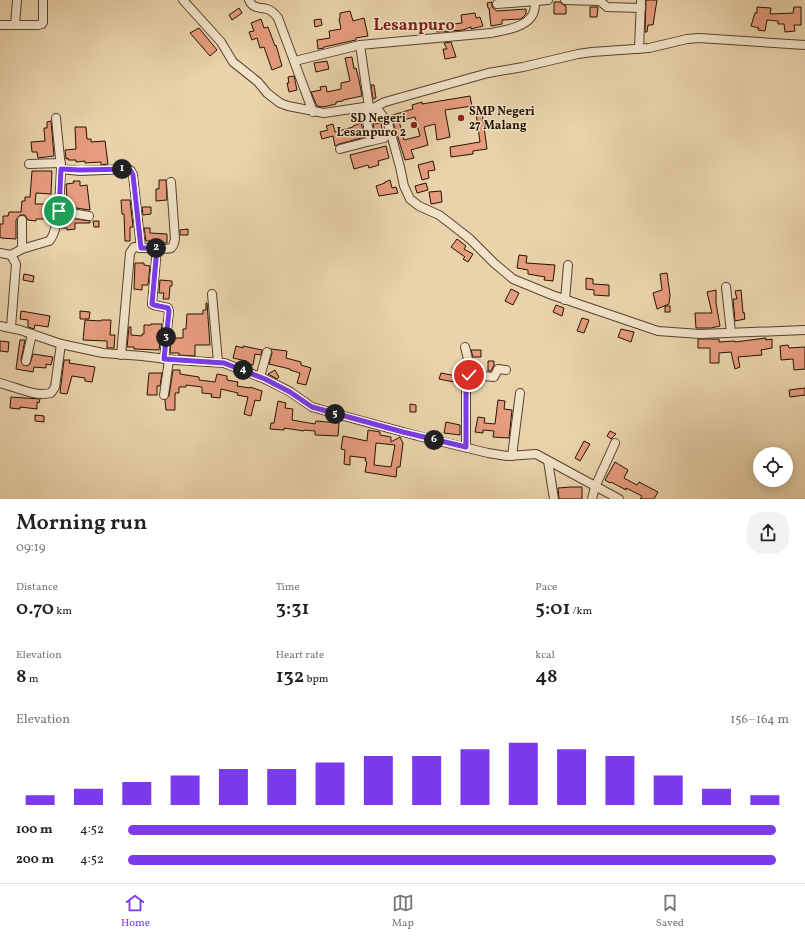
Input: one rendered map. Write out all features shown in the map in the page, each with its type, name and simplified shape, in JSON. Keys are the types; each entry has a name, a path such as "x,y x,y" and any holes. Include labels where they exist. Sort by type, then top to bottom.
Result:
{"street":[{"path":"16,25 17,0"},
{"path":"0,25 42,24 43,0"},
{"path":"183,0 221,42 233,62 258,82 266,93 284,104 313,112 324,113 369,108 385,102 488,73 523,67 578,54 649,48 687,39 699,38 805,45"},
{"path":"249,0 254,6 268,9 278,18 313,112"},
{"path":"497,4 548,0"},
{"path":"565,0 600,1 604,5 610,7 641,4 639,49"},
{"path":"294,61 360,45 491,33 510,29 527,21 533,14 534,1"},
{"path":"360,45 369,108 371,141"},
{"path":"369,108 382,114 388,123 404,186 410,199 419,206 447,220 513,279 565,300 658,331 700,334 805,330"},
{"path":"0,252 11,255 22,249 50,240 53,236 59,211 61,166 56,118"},
{"path":"340,149 384,138"},
{"path":"29,164 61,166 80,170 128,169 131,171 133,175 141,248"},
{"path":"121,355 130,254 134,247 171,248 174,245 175,239 171,182"},
{"path":"59,211 89,216"},
{"path":"22,220 22,249"},
{"path":"157,248 152,304 168,308 169,311 164,395"},
{"path":"11,255 16,268 11,327"},
{"path":"565,300 568,265"},
{"path":"726,287 731,332"},
{"path":"212,294 218,362"},
{"path":"0,326 11,327 61,344 103,353 224,363 260,377 290,392 312,407 488,453 512,456 536,454 614,498"},
{"path":"26,361 32,334"},
{"path":"0,383 42,394 51,393 56,387 61,344"},
{"path":"465,346 471,366 471,373 466,377 466,447"},
{"path":"260,377 266,352"},
{"path":"469,375 494,377 498,370 506,370"},
{"path":"512,456 520,393"},
{"path":"592,499 595,487 615,443"},
{"path":"548,460 554,499"}],"building":[{"path":"646,0 657,0 653,25 648,25 647,32 645,32"},
{"path":"492,2 492,7 497,11 526,9 526,14 521,19 502,20 502,24 491,26 487,3"},
{"path":"554,2 560,2 566,6 566,14 554,14"},
{"path":"590,7 598,7 597,17 590,17"},
{"path":"757,7 771,8 770,14 793,13 794,7 801,7 801,25 794,25 795,31 785,32 784,24 778,24 778,21 767,20 765,31 758,30 759,28 751,26 755,13 757,13"},
{"path":"239,8 242,13 232,20 229,15"},
{"path":"350,11 353,21 364,18 368,36 318,49 317,40 330,38 329,31 341,29 339,19 340,13"},
{"path":"475,13 476,18 480,17 483,26 471,29 471,27 463,30 437,32 437,26 462,23 461,15"},
{"path":"261,19 264,28 268,27 275,46 276,45 282,66 272,70 264,47 260,48 257,38 252,40 249,32 254,31 251,23"},
{"path":"321,19 322,25 315,27 314,20"},
{"path":"199,28 217,50 210,56 190,33"},
{"path":"451,42 456,57 445,59 443,49 447,49 444,43"},
{"path":"352,57 362,96 343,100 336,102 336,104 323,107 317,106 311,92 321,90 320,87 326,86 327,92 341,89 341,83 350,81 345,58"},
{"path":"327,61 329,69 316,72 314,63"},
{"path":"294,76 297,90 289,92 287,83 289,83 288,77"},
{"path":"371,85 374,85 376,98 373,99"},
{"path":"470,96 472,106 445,110 450,137 437,140 435,124 424,127 428,145 411,150 414,158 405,160 393,122 389,116 413,109 412,105 422,102 422,104","holes":["415,117 420,136 404,140 399,121"]},
{"path":"482,112 487,149 473,151 473,154 451,157 450,147 480,142 476,113"},
{"path":"51,121 54,156 38,158 37,152 32,152 31,142 45,141 44,128 47,128 47,122"},
{"path":"361,123 365,137 335,146 333,136 322,139 320,132 328,130 326,126 333,124 335,132"},
{"path":"381,123 383,133 375,134 373,124"},
{"path":"75,127 86,127 87,139 91,139 91,142 105,141 108,164 101,165 101,162 85,163 85,161 76,162 76,160 66,159 65,150 76,149"},
{"path":"386,146 389,158 378,161 379,165 369,168 368,165 354,169 350,155"},
{"path":"433,161 435,170 428,171 429,178 422,180 418,165"},
{"path":"32,171 52,171 51,194 36,193 35,204 52,204 51,214 45,214 45,219 36,219 36,221 28,220 25,215 20,215 16,220 16,239 1,238 0,224 3,224 3,216 8,216 9,212 21,212 22,201 25,201 25,197 30,197"},
{"path":"159,180 166,180 167,200 156,201 156,189 159,189"},
{"path":"390,180 392,188 396,187 398,193 379,196 376,186"},
{"path":"73,181 80,181 80,186 87,185 90,210 64,206 65,198 67,198 66,184 74,183"},
{"path":"426,183 428,190 417,193 415,186"},
{"path":"441,191 442,202 431,204 429,192"},
{"path":"121,200 130,200 133,227 130,227 130,241 125,241 124,214 122,214"},
{"path":"142,207 151,207 151,214 143,215"},
{"path":"63,217 90,221 90,223 75,223 75,229 67,230 67,228 61,228"},
{"path":"93,221 99,221 99,227 94,227"},
{"path":"144,228 150,228 150,233 167,234 167,243 146,241"},
{"path":"188,229 188,235 180,235 180,230"},
{"path":"457,239 466,246 464,249 473,254 468,262 463,259 465,257 451,247"},
{"path":"519,255 527,256 526,263 555,265 553,281 544,280 545,277 528,274 528,270 517,268"},
{"path":"135,263 144,263 144,265 150,266 148,285 142,285 142,290 134,289"},
{"path":"667,273 670,295 669,304 657,309 653,293 662,290 660,274"},
{"path":"24,274 34,276 33,282 23,280"},
{"path":"586,278 593,279 593,284 609,285 609,296 594,295 594,290 586,289"},
{"path":"160,280 172,281 169,299 163,299 164,293 159,293"},
{"path":"511,289 519,293 513,305 505,301"},
{"path":"716,290 716,303 720,326 711,328 696,328 695,313 712,313 707,292"},
{"path":"741,290 745,319 735,321 733,299 737,299 735,291"},
{"path":"206,303 210,345 195,345 195,356 170,353 171,341 174,341 174,338 183,338 183,329 186,329 187,314 203,314 203,310 206,310"},
{"path":"556,305 564,308 562,316 553,312"},
{"path":"665,306 670,306 670,312 665,312"},
{"path":"21,311 50,316 48,327 35,325 34,329 28,327 28,320 20,319"},
{"path":"80,311 90,312 89,319 80,319"},
{"path":"582,318 589,320 584,333 577,331"},
{"path":"85,320 111,320 110,335 115,335 114,348 107,348 107,341 83,340"},
{"path":"162,324 159,350 134,349 134,347 127,347 129,327 131,327 131,335 142,336 142,334 144,334 144,325"},
{"path":"621,329 634,332 631,342 618,337"},
{"path":"766,338 766,340 772,339 772,348 761,350 762,355 738,357 740,367 735,369 731,352 719,353 719,363 710,363 710,348 698,348 698,339 719,339 719,342 735,342"},
{"path":"20,340 25,340 21,360 23,365 27,366 30,364 33,354 53,357 51,365 46,364 46,368 34,367 33,372 16,369"},
{"path":"0,341 9,342 8,352 0,351"},
{"path":"788,345 789,348 805,347 805,369 794,370 793,359 781,360 780,346"},
{"path":"236,346 262,350 261,355 255,354 253,365 245,363 246,361 233,358"},
{"path":"271,349 287,351 286,358 301,362 301,365 311,368 306,385 297,383 300,373 269,364 272,353"},
{"path":"471,350 481,350 481,357 473,357"},
{"path":"64,360 70,360 69,363 95,367 92,382 85,381 85,378 72,376 67,394 60,393"},
{"path":"488,361 494,361 491,371 488,371"},
{"path":"173,370 180,370 180,374 199,377 199,380 215,382 217,374 227,376 227,380 238,382 237,386 250,387 262,391 260,401 255,400 251,416 244,414 248,397 237,395 238,393 221,389 220,398 211,397 212,394 202,393 202,387 186,385 186,387 179,387 179,393 175,393 175,410 166,410 165,400 169,396"},
{"path":"275,370 279,377 277,379 268,374"},
{"path":"149,373 162,373 160,386 157,386 157,395 147,395"},
{"path":"441,373 456,376 454,382 439,379"},
{"path":"805,388 805,395 790,397 789,390"},
{"path":"11,397 40,399 39,403 37,402 37,409 20,407 20,409 10,408"},
{"path":"498,400 505,401 504,409 512,410 509,438 493,437 494,431 483,430 483,433 475,432 478,417 485,418 484,423 495,424"},
{"path":"278,401 286,403 285,408 293,409 292,420 315,424 316,421 339,423 338,436 315,435 315,431 284,428 284,430 270,429 271,423 274,423"},
{"path":"410,404 416,405 416,412 410,412"},
{"path":"35,415 44,416 44,422 35,421"},
{"path":"446,422 460,425 460,435 444,433"},
{"path":"368,430 380,432 380,435 391,437 391,442 400,437 403,443 400,467 397,467 396,477 365,472 367,462 365,461 366,458 350,456 350,465 344,464 345,450 341,449 343,436 367,441","holes":["376,443 395,445 391,467 374,465"]},
{"path":"610,431 616,434 611,439 607,436"},
{"path":"584,441 590,444 580,461 575,458"},
{"path":"615,462 628,470 624,478 637,485 639,482 658,492 654,499 640,499 642,496 605,480"},
{"path":"582,487 582,499 559,499 558,488"}],"place":[{"name":"SMP Negeri 27 Malang","path":"461,118"},
{"name":"SD Negeri Lesanpuro 2","path":"414,125"}],"district":[{"name":"Lesanpuro","path":"414,24"}],"route":[{"path":"59,211 61,169 128,169 131,171 133,175 141,248 157,248 152,304 168,308 169,311 164,359 224,363 265,379 290,392 312,407 418,436 466,447 466,377 469,375"}]}
